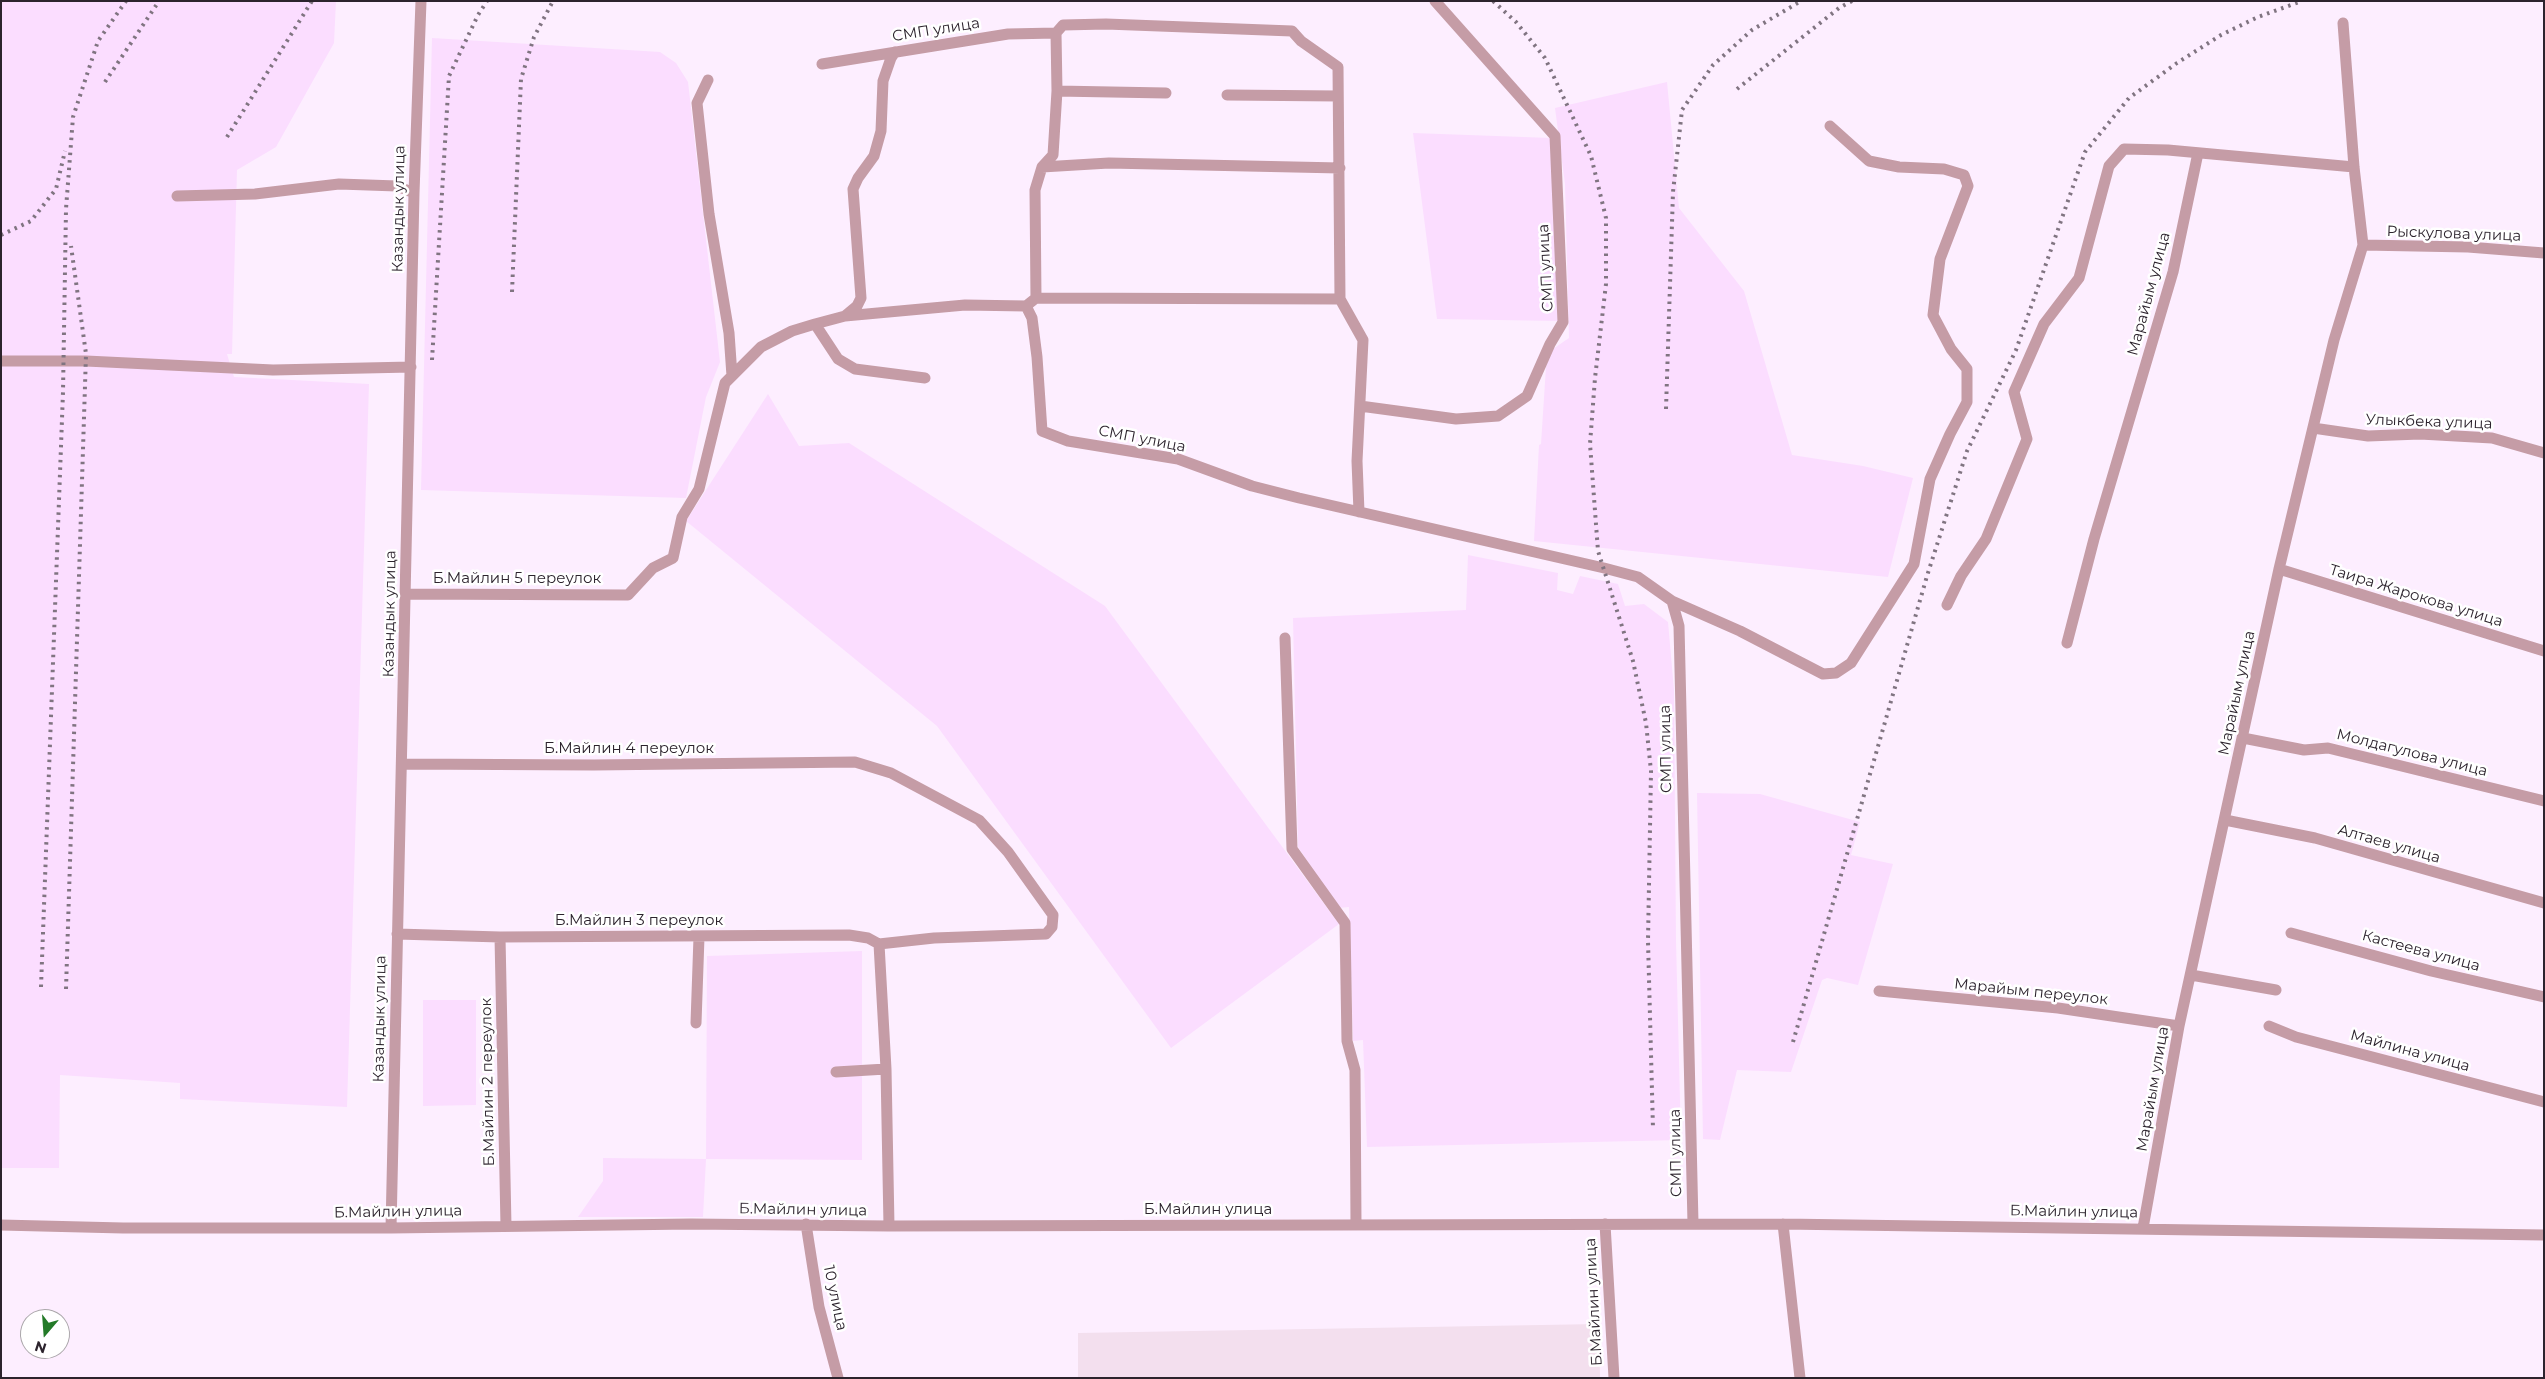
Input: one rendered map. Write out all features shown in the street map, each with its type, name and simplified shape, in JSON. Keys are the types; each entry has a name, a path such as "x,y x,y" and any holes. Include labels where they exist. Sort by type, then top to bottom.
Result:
{"street":[{"name":"Казандык улица","path":"391,1228 414,193 421,1"},
{"name":"СМП улица","path":"1360,406 1456,419 1498,416 1527,396 1550,344 1563,322 1555,136 1435,1"},
{"name":"Марайым улица","path":"2143,1228 2179,1026 2279,569 2334,340 2363,245 2354,167 2343,23"},
{"name":"СМП улица","path":"822,64 1008,34 1056,33 1063,25 1106,24 1292,31 1301,41 1338,67 1340,299 1363,340 1357,461 1359,512"},
{"path":"1036,298 1035,190 1042,167 1053,155 1057,91 1056,33"},
{"path":"846,316 857,306 861,298 853,189 858,178 874,156 881,131 883,81 895,52"},
{"path":"708,80 697,103 709,214 729,333 728,380"},
{"path":"1057,91 1166,93"},
{"path":"1227,95 1338,96"},
{"path":"1672,601 1740,631 1822,674 1836,672 1851,663 1859,652 1914,564 1930,479 1967,402 1967,369 1951,349 1933,314 1940,259 1968,186 1964,175 1944,168 1899,167 1869,160 1830,126"},
{"path":"1947,604 1961,576 1986,540 2027,439 2014,392 2044,324 2079,278 2109,166 2124,148 2354,167"},
{"name":"Марайым улица","path":"2068,643 2094,540 2172,272 2198,153"},
{"path":"1042,167 1109,163 1340,168"},
{"path":"177,196 255,194 338,184 397,186 414,193"},
{"name":"Рыскулова улица","path":"2363,245 2468,247 2544,253"},
{"path":"728,380 761,347 792,332 846,316 965,305 1026,306 1036,298 1340,299"},
{"name":"СМП улица","path":"1026,306 1032,318 1037,357 1042,431 1068,440 1178,459 1252,486 1621,572 1638,577 1672,601 1678,626 1692,1224"},
{"path":"815,324 838,359 855,369 925,378"},
{"path":"1,361 86,361 274,370 411,368"},
{"name":"Б.Майлин 5 переулок","path":"406,594 628,595 653,568 673,558 682,517 699,489 728,380"},
{"name":"Улыкбека улица","path":"2313,428 2368,436 2420,434 2492,438 2544,453"},
{"name":"Таира Жарокова улица","path":"2279,569 2544,651"},
{"path":"1284,638 1292,850 1345,923 1347,1041 1355,1070 1356,1224"},
{"name":"Молдагулова улица","path":"2243,738 2304,750 2328,748 2544,801"},
{"name":"Б.Майлин 4 переулок","path":"402,764 594,765 855,762 891,773 979,820 1008,852 1053,915 1052,927 1046,934 934,938 879,944"},
{"name":"Алтаев улица","path":"2225,820 2315,838 2544,903"},
{"name":"Кастеева улица","path":"2291,933 2431,971 2544,997"},
{"name":"Б.Майлин 3 переулок","path":"397,934 500,937 849,935 868,938 879,944"},
{"name":"Б.Майлин 2 переулок","path":"500,937 506,1226"},
{"path":"696,1023 699,937"},
{"path":"879,944 886,1069 889,1226"},
{"path":"2191,975 2276,990"},
{"name":"Марайым переулок","path":"1879,991 2058,1008 2179,1026"},
{"name":"Майлина улица","path":"2270,1026 2296,1037 2544,1102"},
{"path":"836,1072 886,1069"},
{"name":"Б.Майлин улица","path":"1,1225 123,1228 391,1228 806,1224 889,1226 1783,1224 2544,1235"},
{"name":"10 улица","path":"806,1224 819,1306 838,1378"},
{"name":"Б.Майлин улица","path":"1605,1224 1614,1378"},
{"path":"1783,1224 1800,1378"}],"shaded area":[{"path":"1,1 336,1 334,43 276,147 237,170 232,354 227,354 234,377 369,384 347,1107 180,1099 180,1083 60,1075 59,1168 1,1168"},
{"path":"432,38 660,52 676,63 688,82 720,362 706,397 686,498 421,490"},
{"path":"1667,82 1679,208 1744,291 1792,455 1863,466 1913,478 1888,577 1534,541 1539,445 1541,444 1546,367 1550,351 1569,338 1565,184 1555,108"},
{"path":"1413,133 1551,138 1559,321 1437,319"},
{"path":"768,394 799,446 849,443 1105,606 1339,924 1171,1048 937,726 686,521"},
{"path":"1468,555 1558,573 1557,590 1573,594 1580,576 1618,584 1625,606 1644,604 1668,622 1674,690 1676,941 1681,1140 1367,1147 1363,1040 1353,1041 1349,907 1338,908 1298,847 1293,618 1466,610"},
{"path":"1697,793 1760,794 1860,822 1851,855 1893,864 1858,985 1827,978 1822,980 1791,1072 1737,1070 1720,1140 1703,1139"},
{"path":"862,951 862,1160 706,1159 707,956"},
{"path":"423,1000 476,1000 476,1105 423,1106"},
{"path":"603,1158 706,1159 703,1217 578,1217 603,1181"},
{"path":"1599,1324 1600,1378 1078,1378 1078,1333"}],"railway":[{"path":"41,987 63,392 66,209 73,117 98,41 126,1"},
{"path":"105,82 159,1"},
{"path":"227,137 312,1"},
{"path":"432,360 449,76 478,15 487,1"},
{"path":"512,292 521,79 534,37 553,1"},
{"path":"1493,1 1516,22 1545,58 1591,156 1606,218 1606,284 1595,378 1590,444 1598,551 1633,661 1646,723 1651,771 1648,941 1653,1129"},
{"path":"1666,409 1673,192 1682,110 1713,65 1752,30 1801,1"},
{"path":"1737,89 1839,8 1852,1"},
{"path":"1793,1042 1927,576 1967,451 2016,350 2085,152 2129,98 2177,63 2221,35 2258,17 2302,1"},
{"path":"1,235 31,221 56,189 65,151"},
{"path":"66,989 86,354 71,246"}]}
